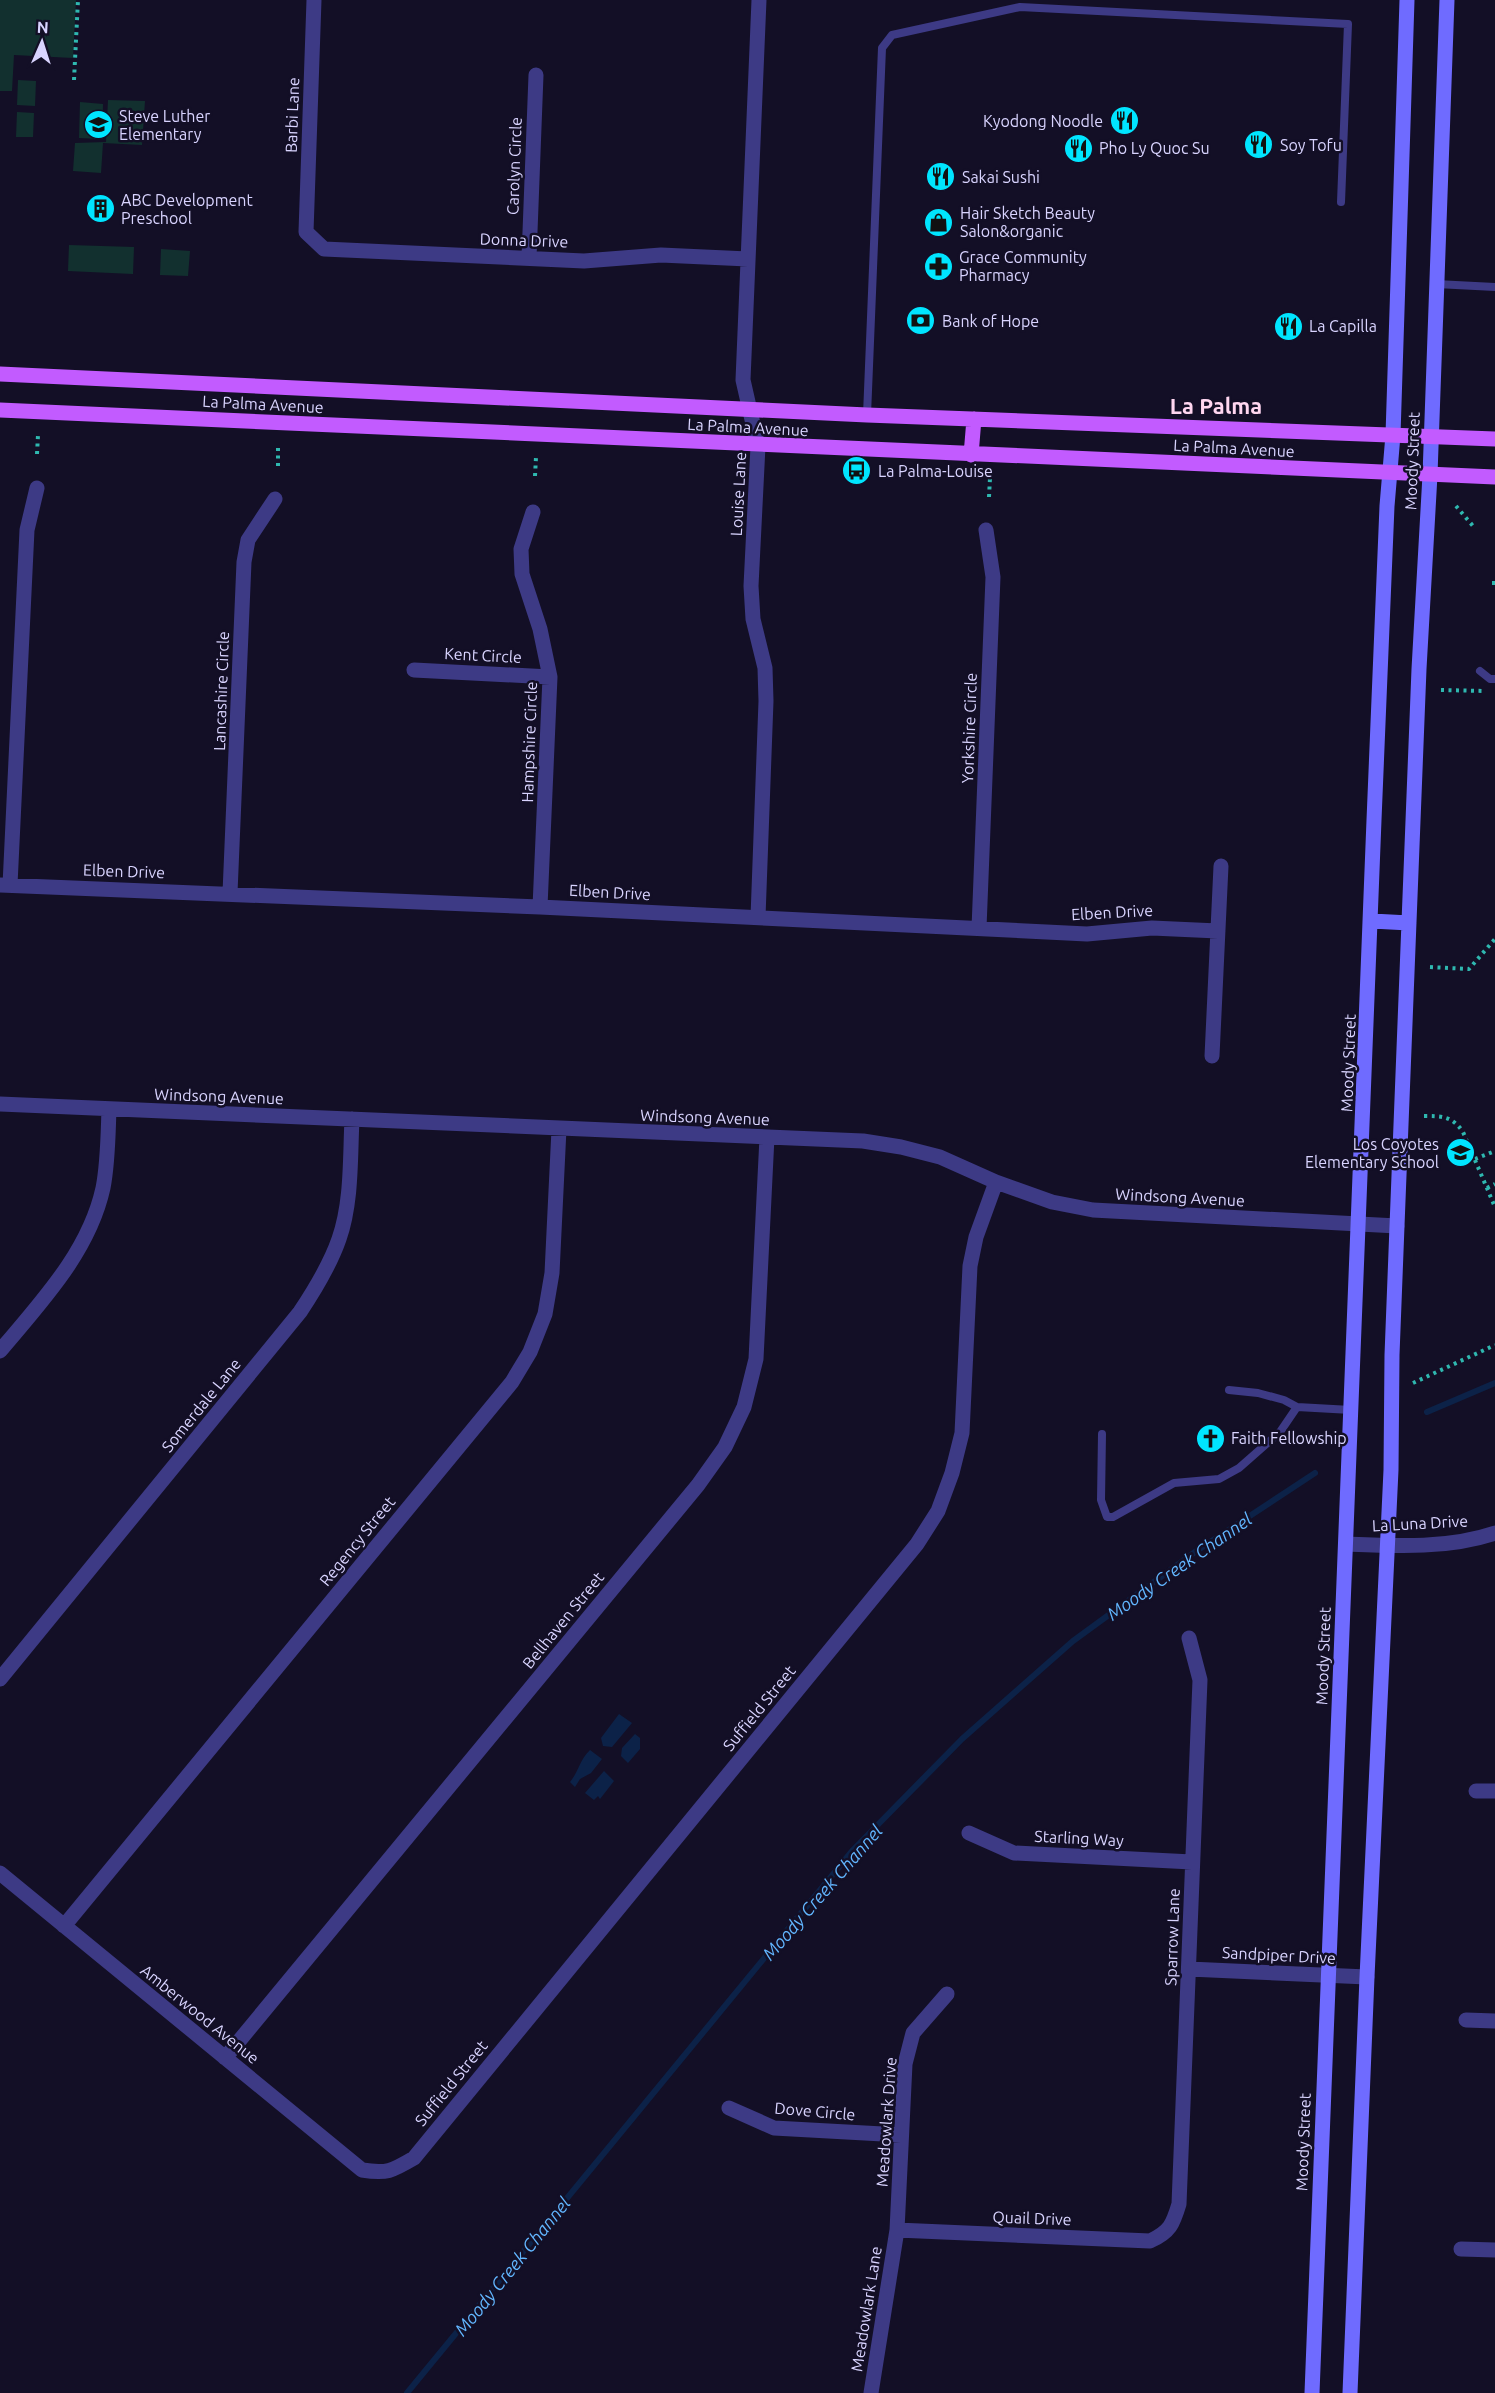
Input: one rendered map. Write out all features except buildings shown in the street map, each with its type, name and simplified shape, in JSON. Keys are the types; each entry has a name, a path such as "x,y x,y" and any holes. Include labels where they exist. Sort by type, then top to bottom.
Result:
{"main road":[{"name":"Moody Street","path":"1312,2393 1372,921 1386,518 1393,435 1407,0"},
{"name":"Moody Street","path":"1350,2393 1388,1546 1397,1226 1419,669 1432,436 1447,0"},
{"name":"La Palma Avenue","path":"0,374 750,410 1495,439"},
{"name":"La Palma Avenue","path":"0,410 758,446 1495,477"},
{"path":"971,455 974,419"},
{"path":"1372,921 1409,923"}],"street":[{"name":"Barbi Lane","path":"306,232 315,0"},
{"name":"Louise Lane","path":"758,918 766,701 765,668 753,619 751,586 758,446 743,380 759,0"},
{"name":"Carolyn Circle","path":"529,258 536,75"},
{"name":"Donna Drive","path":"306,232 324,249 584,261 661,255 748,259"},
{"path":"5,885 27,530 37,488"},
{"name":"Lancashire Circle","path":"230,893 244,562 248,540 275,499"},
{"name":"Hampshire Circle","path":"533,512 521,549 522,574 540,629 550,677 540,907"},
{"name":"Yorkshire Circle","path":"979,928 993,577 986,530"},
{"name":"Kent Circle","path":"414,670 550,677"},
{"path":"1212,1056 1221,866"},
{"name":"Elben Drive","path":"5,885 540,907 1087,934 1152,928 1218,931"},
{"name":"Windsong Avenue","path":"0,1104 863,1141 901,1147 940,1158 996,1182 1052,1202 1093,1210 1397,1226"},
{"path":"0,1351 51,1289 78,1250 94,1219 103,1187 109,1109"},
{"name":"Somerdale Lane","path":"0,1679 300,1312 323,1277 340,1237 347,1203 352,1119"},
{"name":"Regency Street","path":"64,1926 512,1382 530,1352 545,1314 552,1273 559,1129"},
{"name":"Bellhaven Street","path":"225,2058 698,1485 724,1447 744,1407 756,1359 767,1137"},
{"name":"Suffield Street","path":"381,2173 397,2168 414,2158 917,1544 938,1511 952,1473 962,1433 970,1266 976,1237 996,1182"},
{"name":"La Luna Drive","path":"1346,1544 1388,1546 1454,1542 1495,1533"},
{"name":"Sparrow Lane","path":"1165,2234 1174,2222 1179,2204 1189,1969 1200,1680 1189,1638"},
{"path":"1476,1791 1495,1791"},
{"name":"Starling Way","path":"969,1833 1014,1853 1192,1862"},
{"name":"Amberwood Avenue","path":"0,1873 345,2158 362,2170 381,2173"},
{"name":"Sandpiper Drive","path":"1189,1969 1367,1977"},
{"name":"Meadowlark Drive","path":"897,2230 905,2064 913,2033 947,1994"},
{"path":"1466,2020 1495,2021"},
{"name":"Dove Circle","path":"729,2108 774,2128 901,2136"},
{"name":"Quail Drive","path":"897,2230 1150,2241 1165,2234"},
{"name":"Meadowlark Lane","path":"871,2393 897,2230"},
{"path":"1461,2249 1495,2250"}],"lane":[{"path":"867,415 882,48 892,35 1020,7 1348,24 1341,202"},
{"path":"1436,284 1495,287"},
{"path":"1480,671 1490,679 1495,679"},
{"path":"1229,1390 1284,1400 1297,1407 1351,1410"},
{"path":"1102,1434 1101,1500 1107,1517 1113,1517 1174,1483 1219,1479 1239,1468 1280,1432 1297,1407"}],"path":[{"path":"74,80 78,0"},
{"path":"37,454 38,435"},
{"path":"278,446 278,466"},
{"path":"535,476 536,457"},
{"path":"989,497 990,478"},
{"path":"1456,506 1473,526"},
{"path":"1441,690 1495,692"},
{"path":"1430,967 1469,969 1495,939"},
{"path":"1424,1116 1444,1116 1457,1124 1495,1207"},
{"path":"1474,1159 1495,1151"},
{"path":"1487,1188 1495,1184"},
{"path":"1413,1383 1495,1345"}],"green space":[{"path":"0,0 76,0 73,58 14,55 12,91 0,91"},
{"path":"18,80 36,81 35,106 17,105"},
{"path":"108,100 145,101 142,145 103,143 101,173 73,171 75,143 106,142"},
{"path":"80,102 103,104 102,139 79,138"},
{"path":"17,112 34,113 33,137 16,137"},
{"path":"69,245 134,247 133,274 68,271"},
{"path":"161,249 190,251 188,276 160,275"}],"water":[{"path":"619,1714 632,1723 612,1747 603,1746 601,1738"},
{"path":"635,1734 640,1738 640,1749 628,1763 621,1756 622,1748"},
{"path":"590,1750 602,1759 591,1773 580,1779 575,1787 570,1782"},
{"path":"604,1771 614,1781 600,1799 598,1796 594,1800 585,1793"}],"waterway":[{"name":"Moody Creek Channel","path":"1427,1412 1495,1383"},
{"name":"Moody Creek Channel","path":"407,2393 853,1850 962,1739 1073,1641 1195,1552 1315,1473"}],"place":[{"name":"Kyodong Noodle","path":"1124,121"},
{"name":"Steve Luther Elementary","path":"98,125"},
{"name":"Soy Tofu","path":"1259,145"},
{"name":"Pho Ly Quoc Su","path":"1078,148"},
{"name":"Sakai Sushi","path":"941,177"},
{"name":"ABC Development Preschool","path":"100,209"},
{"name":"Hair Sketch Beauty Salon&organic","path":"939,222"},
{"name":"Grace Community Pharmacy","path":"938,266"},
{"name":"Bank of Hope","path":"921,321"},
{"name":"La Capilla","path":"1288,326"},
{"name":"La Palma-Louise","path":"857,471"},
{"name":"Los Coyotes Elementary School","path":"1460,1153"},
{"name":"Faith Fellowship","path":"1210,1438"}],"district":[{"name":"La Palma","path":"1216,405"}]}
